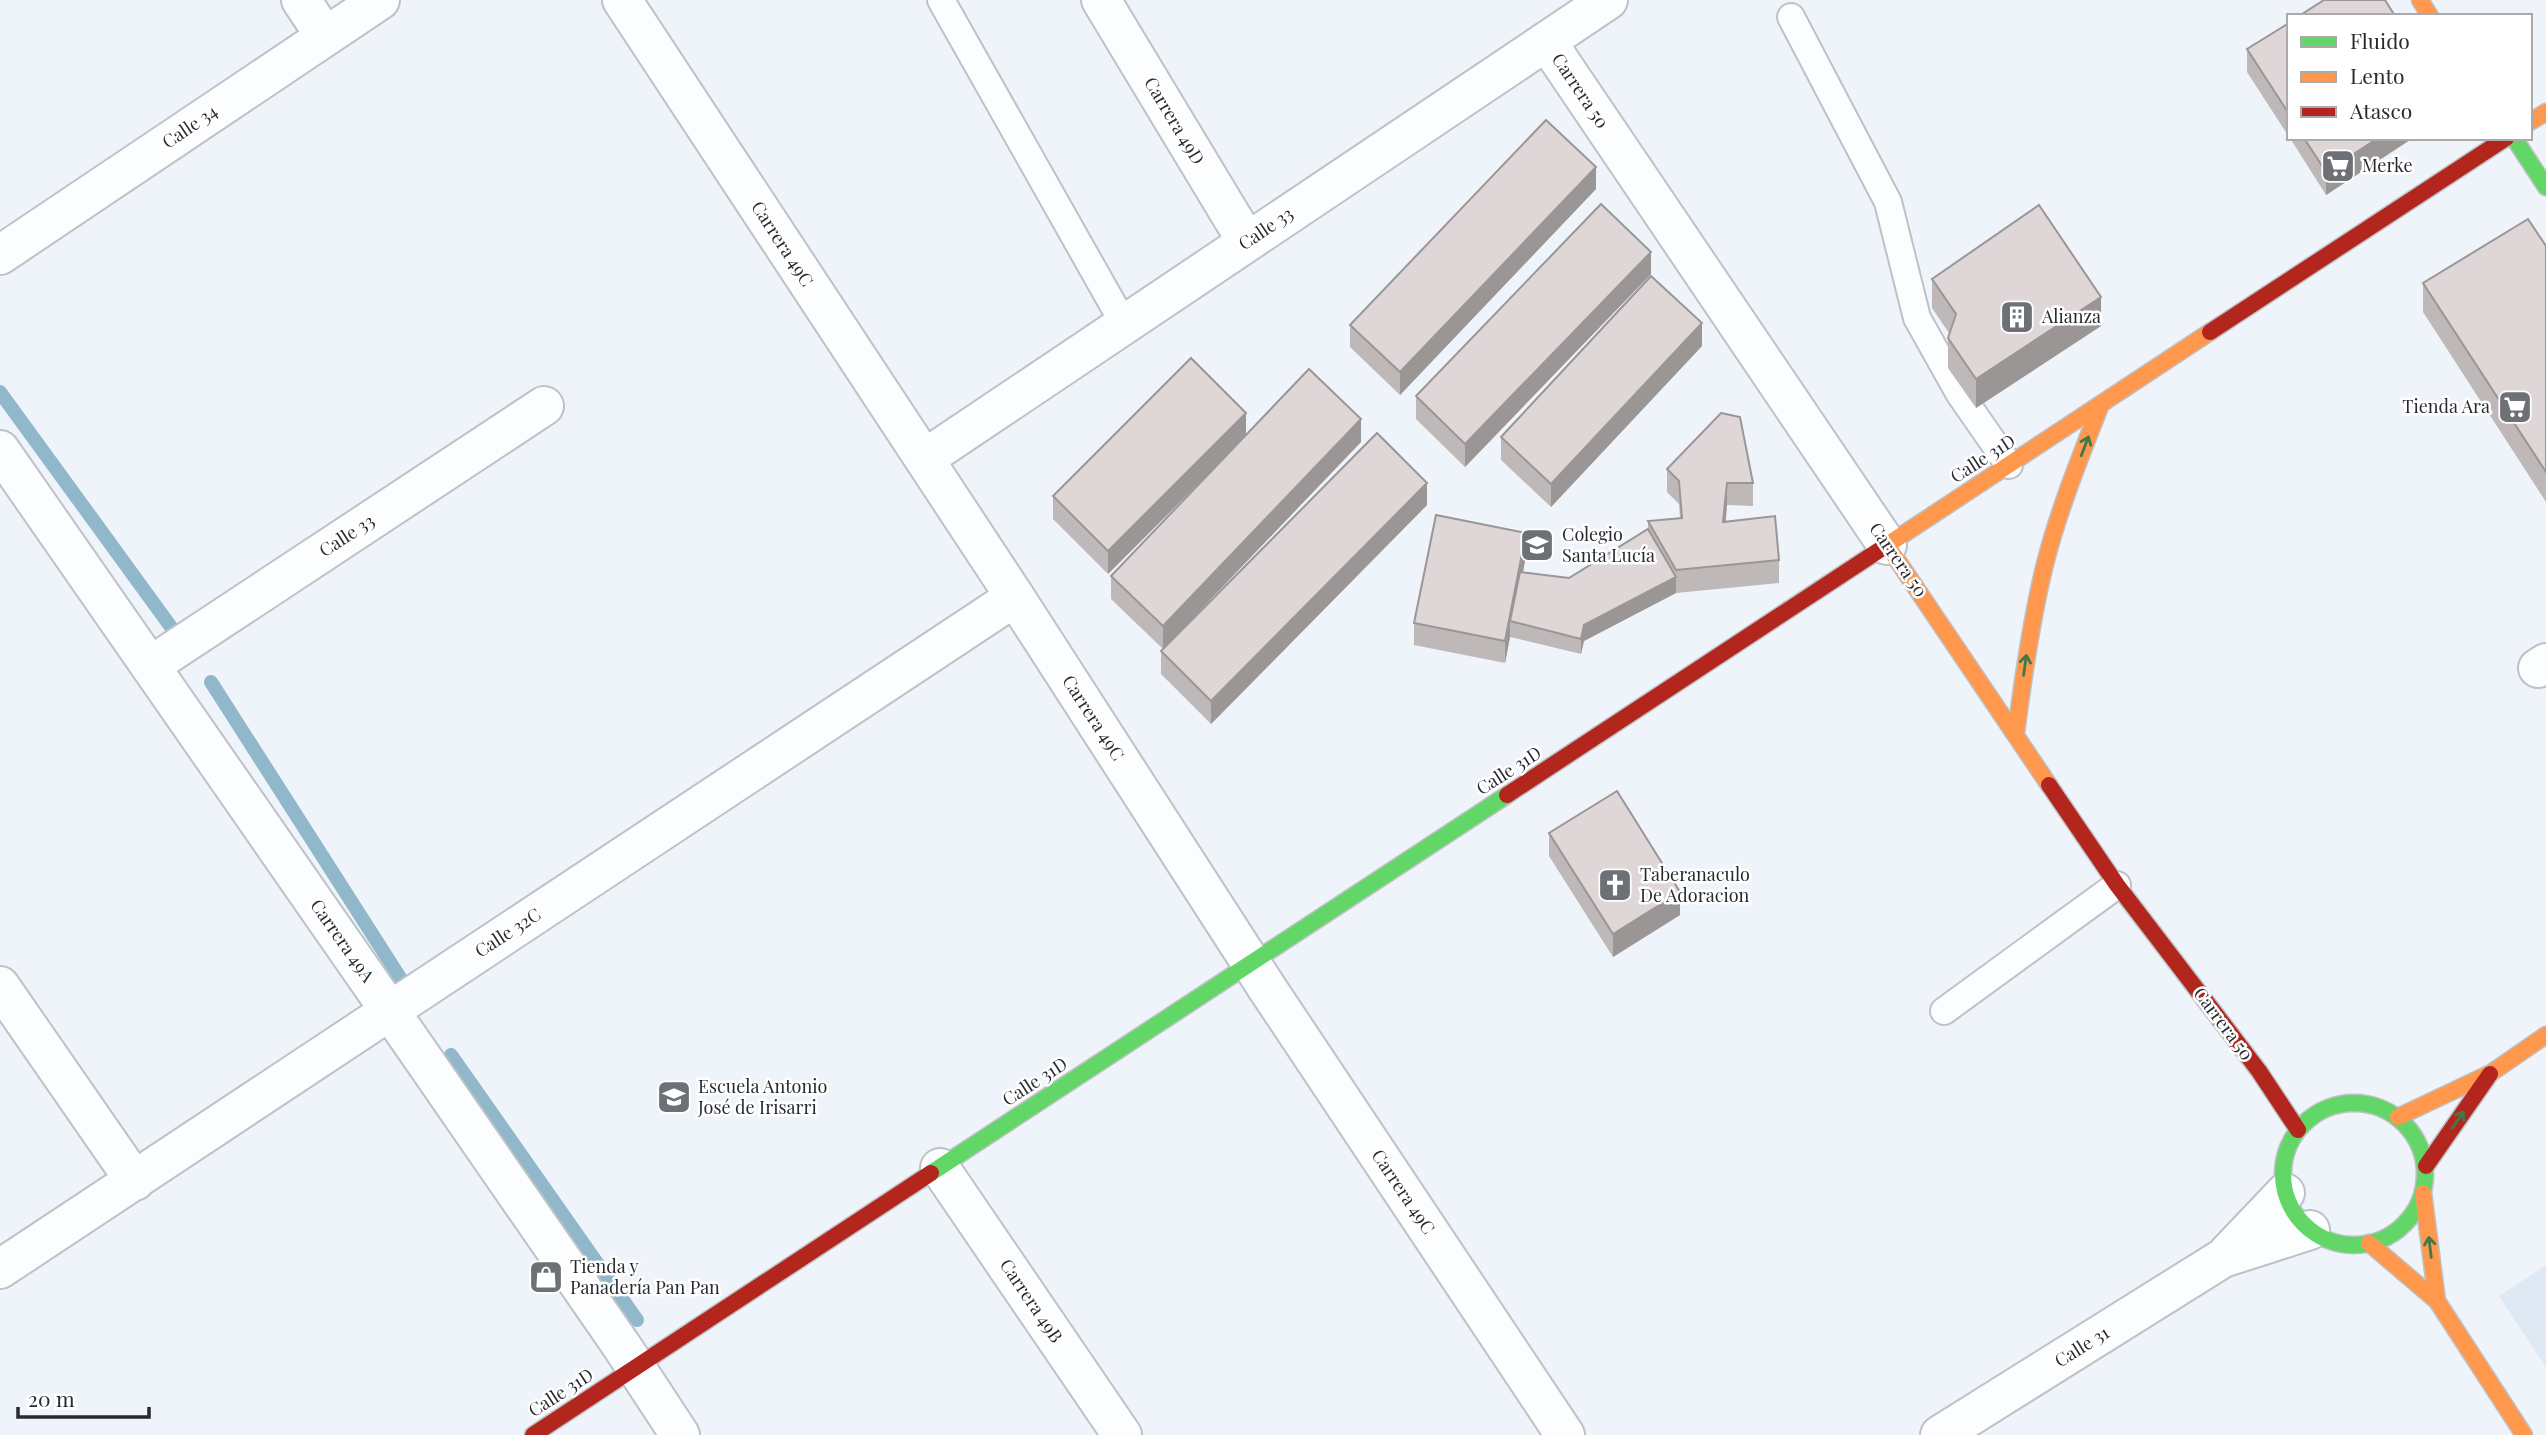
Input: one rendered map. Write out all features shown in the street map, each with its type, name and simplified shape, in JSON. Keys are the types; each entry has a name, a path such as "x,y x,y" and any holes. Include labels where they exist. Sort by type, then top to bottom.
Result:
{"street":[{"path":"301,0 326,36"},
{"name":"Calle 34","path":"0,255 380,0"},
{"name":"Carrera 49C","path":"622,0 1016,597 1251,964 1565,1435"},
{"name":"Carrera 49D","path":"1101,0 1247,242"},
{"name":"Calle 33","path":"924,459 1608,0"},
{"name":"Carrera 50","path":"1547,42 2016,733 2116,885 2259,1071 2298,1130"},
{"name":"Calle 31D","path":"533,1435 2503,140"},
{"path":"2515,140 2546,187"},
{"path":"2016,733 2027,648 2045,565 2070,484 2101,404"},
{"name":"Calle 33","path":"150,666 544,406"},
{"name":"Carrera 49A","path":"0,450 390,1011 680,1435"},
{"name":"Calle 32C","path":"0,1269 1016,597"},
{"path":"0,986 135,1181"},
{"path":"2398,1117 2491,1073 2546,1035"},
{"name":"Carrera 50","path":"2259,1071 2283,1083"},
{"path":"2426,1166 2491,1073"},
{"path":"2306,1095 2330,1107"},
{"path":"2423,1193 2415,1211 2403,1226 2388,1237 2369,1243 2338,1244 2323,1239 2310,1230 2295,1214 2285,1193 2284,1160 2298,1130 2312,1116 2330,1107 2366,1103 2383,1108 2398,1117 2417,1139 2426,1166 2423,1193 2437,1301"},
{"name":"Carrera 49B","path":"940,1168 1122,1435"},
{"name":"Calle 31","path":"2223,1258 2285,1193"},
{"name":"Calle 31","path":"1940,1435 2223,1258 2310,1230"},
{"path":"2369,1243 2437,1301 2524,1435"}],"lane":[{"path":"941,0 1124,324"},
{"path":"1791,17 1888,202 1917,318 1959,393 2009,465"},
{"path":"1944,1011 2116,885"}],"shaded area":[{"path":"2546,1265 2546,1368 2499,1296"}],"building":[{"path":"2324,0 2385,0 2394,14 2302,14"},
{"path":"2287,24 2287,111 2247,49"},
{"path":"1546,120 1596,167 1400,372 1350,325"},
{"path":"2305,140 2375,140 2326,172"},
{"path":"1601,204 1651,252 1465,444 1416,396"},
{"name":"Alianza","path":"2039,205 2101,297 1976,379 1948,338 1956,314 1932,279"},
{"name":"Tienda Ara","path":"2528,219 2546,246 2546,472 2423,283"},
{"path":"1651,276 1702,323 1551,484 1501,437"},
{"path":"1191,358 1246,413 1108,551 1053,496"},
{"path":"1309,369 1361,419 1163,626 1111,576"},
{"path":"1721,413 1740,417 1753,483 1727,483 1723,522 1775,516 1779,560 1676,570 1648,521 1682,518 1679,481 1667,469"},
{"path":"1377,433 1427,483 1211,701 1161,651"},
{"path":"1436,515 1526,533 1505,641 1414,623"},
{"path":"1648,529 1676,577 1584,625 1581,639 1510,621 1520,572 1569,578"},
{"name":"Taberanaculo De Adoracion","path":"1617,791 1680,892 1613,934 1549,833"}],"waterway":[{"path":"0,392 179,638"},
{"path":"211,682 406,987"},
{"path":"451,1055 637,1320"}],"traffic: fast":[{"path":"2515,140 2546,187"},
{"path":"931,1173 1507,795"},
{"path":"2354,1103 2381,1108 2404,1124 2420,1147 2425,1174 2420,1201 2404,1224 2381,1240 2354,1245 2327,1240 2304,1224 2288,1201 2283,1174 2288,1147 2304,1124 2327,1108 2354,1103"}],"traffic: slow":[{"path":"2420,0 2429,14"},
{"path":"2532,121 2546,112"},
{"path":"1884,547 2210,332"},
{"path":"2016,733 2044,568 2063,505 2101,404"},
{"path":"1887,545 2049,785"},
{"path":"2398,1117 2491,1073 2546,1035"},
{"path":"2423,1193 2437,1301"},
{"path":"2369,1243 2437,1301 2524,1435"}],"traffic: jam":[{"path":"2210,332 2503,140"},
{"path":"1507,795 1884,547"},
{"path":"2049,785 2117,885 2259,1071 2298,1130"},
{"path":"2426,1166 2490,1074"},
{"path":"533,1435 931,1173"}],"place":[{"name":"Merke","path":"2338,166"},
{"name":"Alianza","path":"2017,317"},
{"name":"Tienda Ara","path":"2515,407"},
{"name":"Colegio Santa Lucía","path":"1537,545"},
{"name":"Taberanaculo De Adoracion","path":"1615,885"},
{"name":"Escuela Antonio José de Irisarri","path":"674,1097"},
{"name":"Tienda y Panadería Pan Pan","path":"546,1277"}]}
